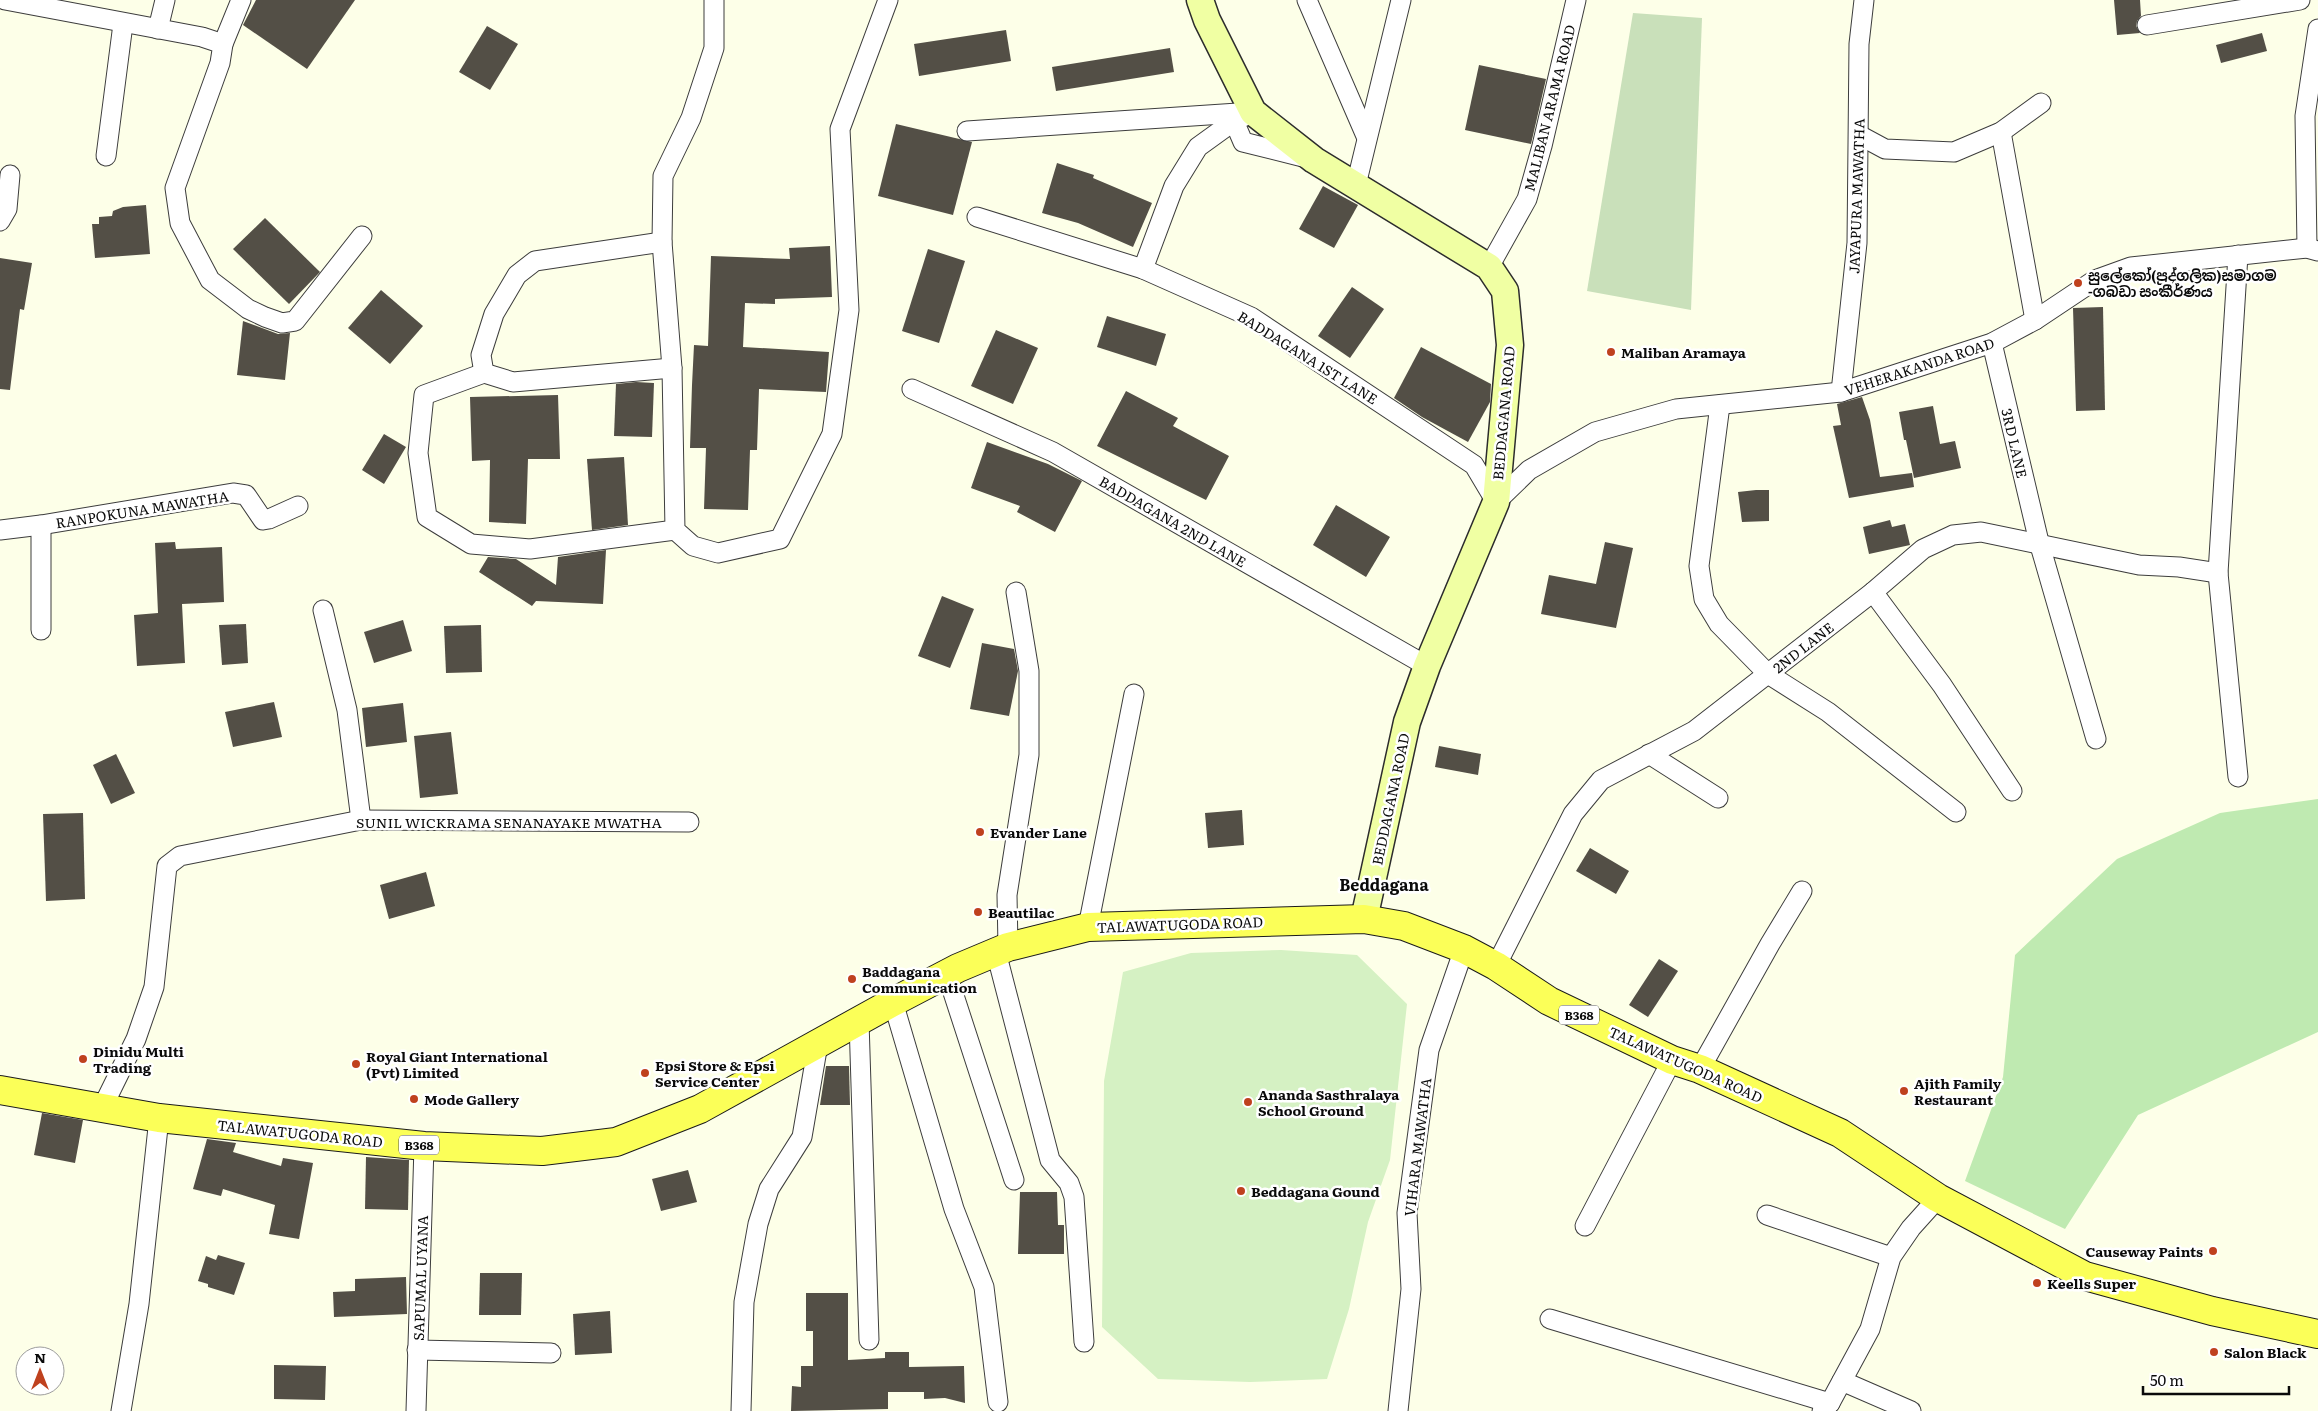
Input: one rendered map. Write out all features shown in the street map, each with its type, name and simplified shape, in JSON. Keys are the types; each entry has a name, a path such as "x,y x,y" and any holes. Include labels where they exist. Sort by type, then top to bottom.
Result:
{"main road":[{"name":"TALAWATUGODA ROAD","path":"0,1090 103,1106 158,1118 424,1146 542,1150 616,1142 700,1109 893,1002 947,974 1002,950 1088,927 1364,919 1404,926 1464,949 1496,966 1549,1001 1672,1060 1700,1069 1840,1133 1938,1198 2085,1276 2212,1311 2318,1334"}],"street":[{"path":"5,0 123,24 158,29 223,44"},
{"path":"158,29 165,0"},
{"path":"241,0 223,44 220,63 175,188 180,223 210,280 248,309 282,323 295,320 362,236"},
{"path":"714,0 714,48 691,118 663,176 662,242 672,368 675,530 693,546 718,553 780,539 832,434 848,310 840,129 888,0"},
{"name":"BEDDAGANA ROAD","path":"1200,0 1243,116 1489,267 1505,291 1510,345 1496,502 1427,666 1407,722 1364,919"},
{"path":"1307,0 1366,136"},
{"path":"1356,185 1366,136 1401,0"},
{"name":"MALIBAN ARAMA ROAD","path":"1489,267 1527,199 1542,146 1576,0"},
{"name":"JAYAPURA MAWATHA","path":"1841,392 1857,243 1859,44 1864,0"},
{"path":"2146,24 2300,0"},
{"path":"106,156 123,24"},
{"path":"2313,249 2312,154 2305,116 2318,29"},
{"path":"1858,135 1885,149 1954,152 2001,132 2041,103"},
{"path":"967,132 1243,116"},
{"path":"1143,270 1174,186 1198,147 1243,116"},
{"path":"2001,132 2035,320"},
{"path":"0,221 7,209 10,175"},
{"name":"BADDAGANA 1ST LANE","path":"977,217 1143,270 1259,322 1474,465 1496,502"},
{"path":"484,372 481,355 494,314 517,275 535,261 662,242"},
{"name":"VEHERAKANDA ROAD","path":"1496,502 1529,470 1595,432 1676,409 1841,392 1992,344 2035,320 2095,280 2131,266 2313,249"},
{"path":"2238,255 2218,573 2238,777"},
{"name":"3RD LANE","path":"1992,344 2039,542 2096,739"},
{"path":"672,368 513,382 484,372 424,396 418,453 427,517 471,544 530,549 675,530"},
{"name":"BADDAGANA 2ND LANE","path":"912,389 1053,452 1427,666"},
{"path":"1720,404 1699,566 1700,583 1704,599 1719,624 1768,674 1828,712 1956,812"},
{"name":"RANPOKUNA MAWATHA","path":"0,530 233,493 246,495 264,520 298,506"},
{"path":"41,525 41,630"},
{"name":"2ND LANE","path":"1496,966 1573,814 1601,780 1694,731 1873,592 1923,549 1952,535 1981,532 2039,542 2140,565 2218,573"},
{"path":"1016,592 1029,671 1029,755 1007,895 1002,950 1050,1160 1069,1183 1074,1197 1084,1342"},
{"path":"1873,592 1942,685 2012,791"},
{"path":"322,610 347,710 361,820"},
{"path":"1088,927 1134,694"},
{"path":"1649,754 1718,798"},
{"name":"SUNIL WICKRAMA SENANAYAKE MWATHA","path":"103,1106 136,1039 154,987 167,866 180,856 361,820 689,822"},
{"path":"1700,1069 1802,891"},
{"name":"VIHARA MAWATHA","path":"1398,1411 1411,1290 1407,1213 1429,1050 1464,949"},
{"path":"947,974 1014,1180"},
{"path":"893,1002 954,1209 984,1287 998,1402"},
{"path":"858,1021 869,1340"},
{"path":"741,1411 744,1302 758,1224 769,1189 802,1137 818,1044"},
{"path":"1585,1226 1672,1060"},
{"path":"121,1411 138,1304 158,1118"},
{"name":"SAPUMAL UYANA","path":"416,1411 424,1146"},
{"path":"1550,1319 1826,1407 1870,1328 1891,1258 1911,1228 1938,1198"},
{"path":"1767,1215 1891,1258"},
{"path":"418,1350 552,1353"},
{"path":"1842,1380 1911,1411"}],"green space":[{"path":"1633,13 1702,18 1691,310 1587,291"},
{"path":"2318,799 2318,1032 2138,1115 2065,1229 1965,1181 2003,1077 2015,955 2117,859 2220,813"},
{"name":"Beddagana Gound","path":"1281,950 1357,955 1407,1004 1390,1160 1368,1222 1349,1309 1327,1379 1250,1382 1158,1379 1102,1327 1104,1081 1123,972 1191,953"}],"building":[{"path":"256,0 355,0 307,69 243,25"},
{"path":"2114,0 2140,0 2141,16 2136,26 2140,33 2117,35"},
{"path":"487,26 518,44 490,90 459,72"},
{"path":"1006,30 1011,61 919,76 914,44"},
{"path":"2262,33 2267,51 2221,63 2216,45"},
{"path":"1170,48 1174,72 1056,91 1052,67"},
{"path":"1479,65 1546,79 1531,144 1465,130"},
{"path":"896,124 972,142 953,215 878,196"},
{"path":"1057,163 1094,175 1093,178 1152,203 1133,247 1078,223 1042,213"},
{"path":"1323,186 1358,205 1334,248 1299,229"},
{"path":"146,205 150,254 95,258 92,224 99,224 99,217 112,216 113,211 123,207"},
{"path":"265,218 320,272 289,304 233,249"},
{"path":"830,246 832,297 775,299 775,304 745,303 743,347 829,352 826,392 759,389 757,450 750,450 748,510 704,509 706,448 690,448 694,345 708,346 711,256 790,259 789,248"},
{"path":"928,249 965,261 939,343 902,331"},
{"path":"0,258 32,263 24,310 20,309 10,390 0,389"},
{"path":"1352,287 1384,309 1350,358 1318,336"},
{"path":"381,290 423,326 390,364 348,328"},
{"path":"2103,307 2105,410 2076,411 2073,308"},
{"path":"1107,316 1166,334 1156,366 1097,347"},
{"path":"243,321 278,334 290,333 285,380 237,375"},
{"path":"996,330 1038,348 1013,404 971,386"},
{"path":"1421,347 1491,384 1490,402 1468,442 1422,417 1394,398"},
{"path":"654,383 652,437 614,436 616,384"},
{"path":"1126,391 1178,418 1173,426 1229,456 1206,500 1097,446"},
{"path":"558,395 560,459 528,459 526,524 489,522 490,460 472,461 470,397"},
{"path":"1862,397 1870,420 1880,477 1912,473 1914,487 1849,498 1833,426 1841,425 1837,404"},
{"path":"1933,406 1940,444 1955,441 1961,468 1914,478 1899,412"},
{"path":"384,434 406,447 384,484 362,470"},
{"path":"987,442 1048,464 1082,481 1055,532 1017,512 1020,506 971,488"},
{"path":"624,457 628,525 592,530 587,459"},
{"path":"1769,490 1769,521 1742,522 1738,492"},
{"path":"1336,505 1390,537 1366,577 1313,545"},
{"path":"1890,520 1892,527 1905,524 1910,545 1869,554 1863,527"},
{"path":"175,542 176,549 222,547 224,602 182,604 185,663 137,666 134,615 158,613 155,543"},
{"path":"1605,542 1633,548 1616,628 1541,614 1549,575 1596,584"},
{"path":"606,550 603,604 536,601 532,606 479,572 488,557 516,559 556,585 558,557"},
{"path":"942,596 974,609 950,668 918,656"},
{"path":"403,620 412,651 374,663 364,632"},
{"path":"246,624 248,663 222,665 219,625"},
{"path":"481,625 482,672 446,673 444,626"},
{"path":"982,643 1014,649 1018,671 1009,716 970,709"},
{"path":"274,702 282,737 233,747 225,712"},
{"path":"403,703 407,742 366,747 362,708"},
{"path":"451,732 458,794 420,798 414,736"},
{"path":"1439,746 1481,754 1478,775 1435,767"},
{"path":"116,754 135,793 111,804 93,765"},
{"path":"1242,810 1244,845 1208,848 1205,813"},
{"path":"83,813 85,899 46,901 43,814"},
{"path":"1590,848 1629,871 1616,894 1576,871"},
{"path":"426,872 435,906 389,919 380,885"},
{"path":"1659,959 1678,971 1648,1017 1629,1005"},
{"path":"826,1066 849,1066 850,1105 820,1105"},
{"path":"42,1113 83,1120 75,1163 34,1155"},
{"path":"207,1139 236,1143 233,1152 281,1166 283,1158 313,1163 299,1239 269,1234 275,1205 223,1189 221,1196 193,1189"},
{"path":"366,1157 409,1160 408,1210 365,1209"},
{"path":"688,1170 697,1202 661,1211 652,1179"},
{"path":"1020,1192 1057,1192 1058,1225 1064,1225 1064,1254 1018,1254"},
{"path":"218,1255 245,1263 234,1295 208,1287 208,1284 198,1281 206,1256 216,1260"},
{"path":"480,1273 522,1273 521,1315 479,1315"},
{"path":"406,1277 407,1314 334,1317 333,1292 355,1291 355,1279"},
{"path":"806,1293 848,1293 848,1360 885,1358 885,1352 909,1352 909,1367 964,1366 965,1403 945,1398 924,1399 924,1392 888,1392 888,1409 791,1411 792,1386 801,1387 801,1366 813,1366 813,1331 806,1331"},
{"path":"610,1311 612,1353 575,1355 573,1314"},
{"path":"274,1365 326,1366 325,1400 274,1399"}],"place":[{"name":"සුලේකෝ(පුද්ගලික)සමාගම -ගබඩා සංකීර්ණය","path":"2078,283"},
{"name":"Maliban Aramaya","path":"1611,352"},
{"name":"Evander Lane","path":"980,832"},
{"name":"Beautilac","path":"978,912"},
{"name":"Baddagana Communication","path":"852,979"},
{"name":"Dinidu Multi Trading","path":"83,1059"},
{"name":"Royal Giant International (Pvt) Limited","path":"356,1064"},
{"name":"Epsi Store & Epsi Service Center","path":"645,1073"},
{"name":"Ajith Family Restaurant","path":"1904,1091"},
{"name":"Mode Gallery","path":"414,1099"},
{"name":"Ananda Sasthralaya School Ground","path":"1248,1102"},
{"name":"Beddagana Gound","path":"1241,1191"},
{"name":"Causeway Paints","path":"2213,1251"},
{"name":"Keells Super","path":"2037,1283"},
{"name":"Salon Black","path":"2214,1352"}],"district":[{"name":"Beddagana","path":"1384,884"}]}
